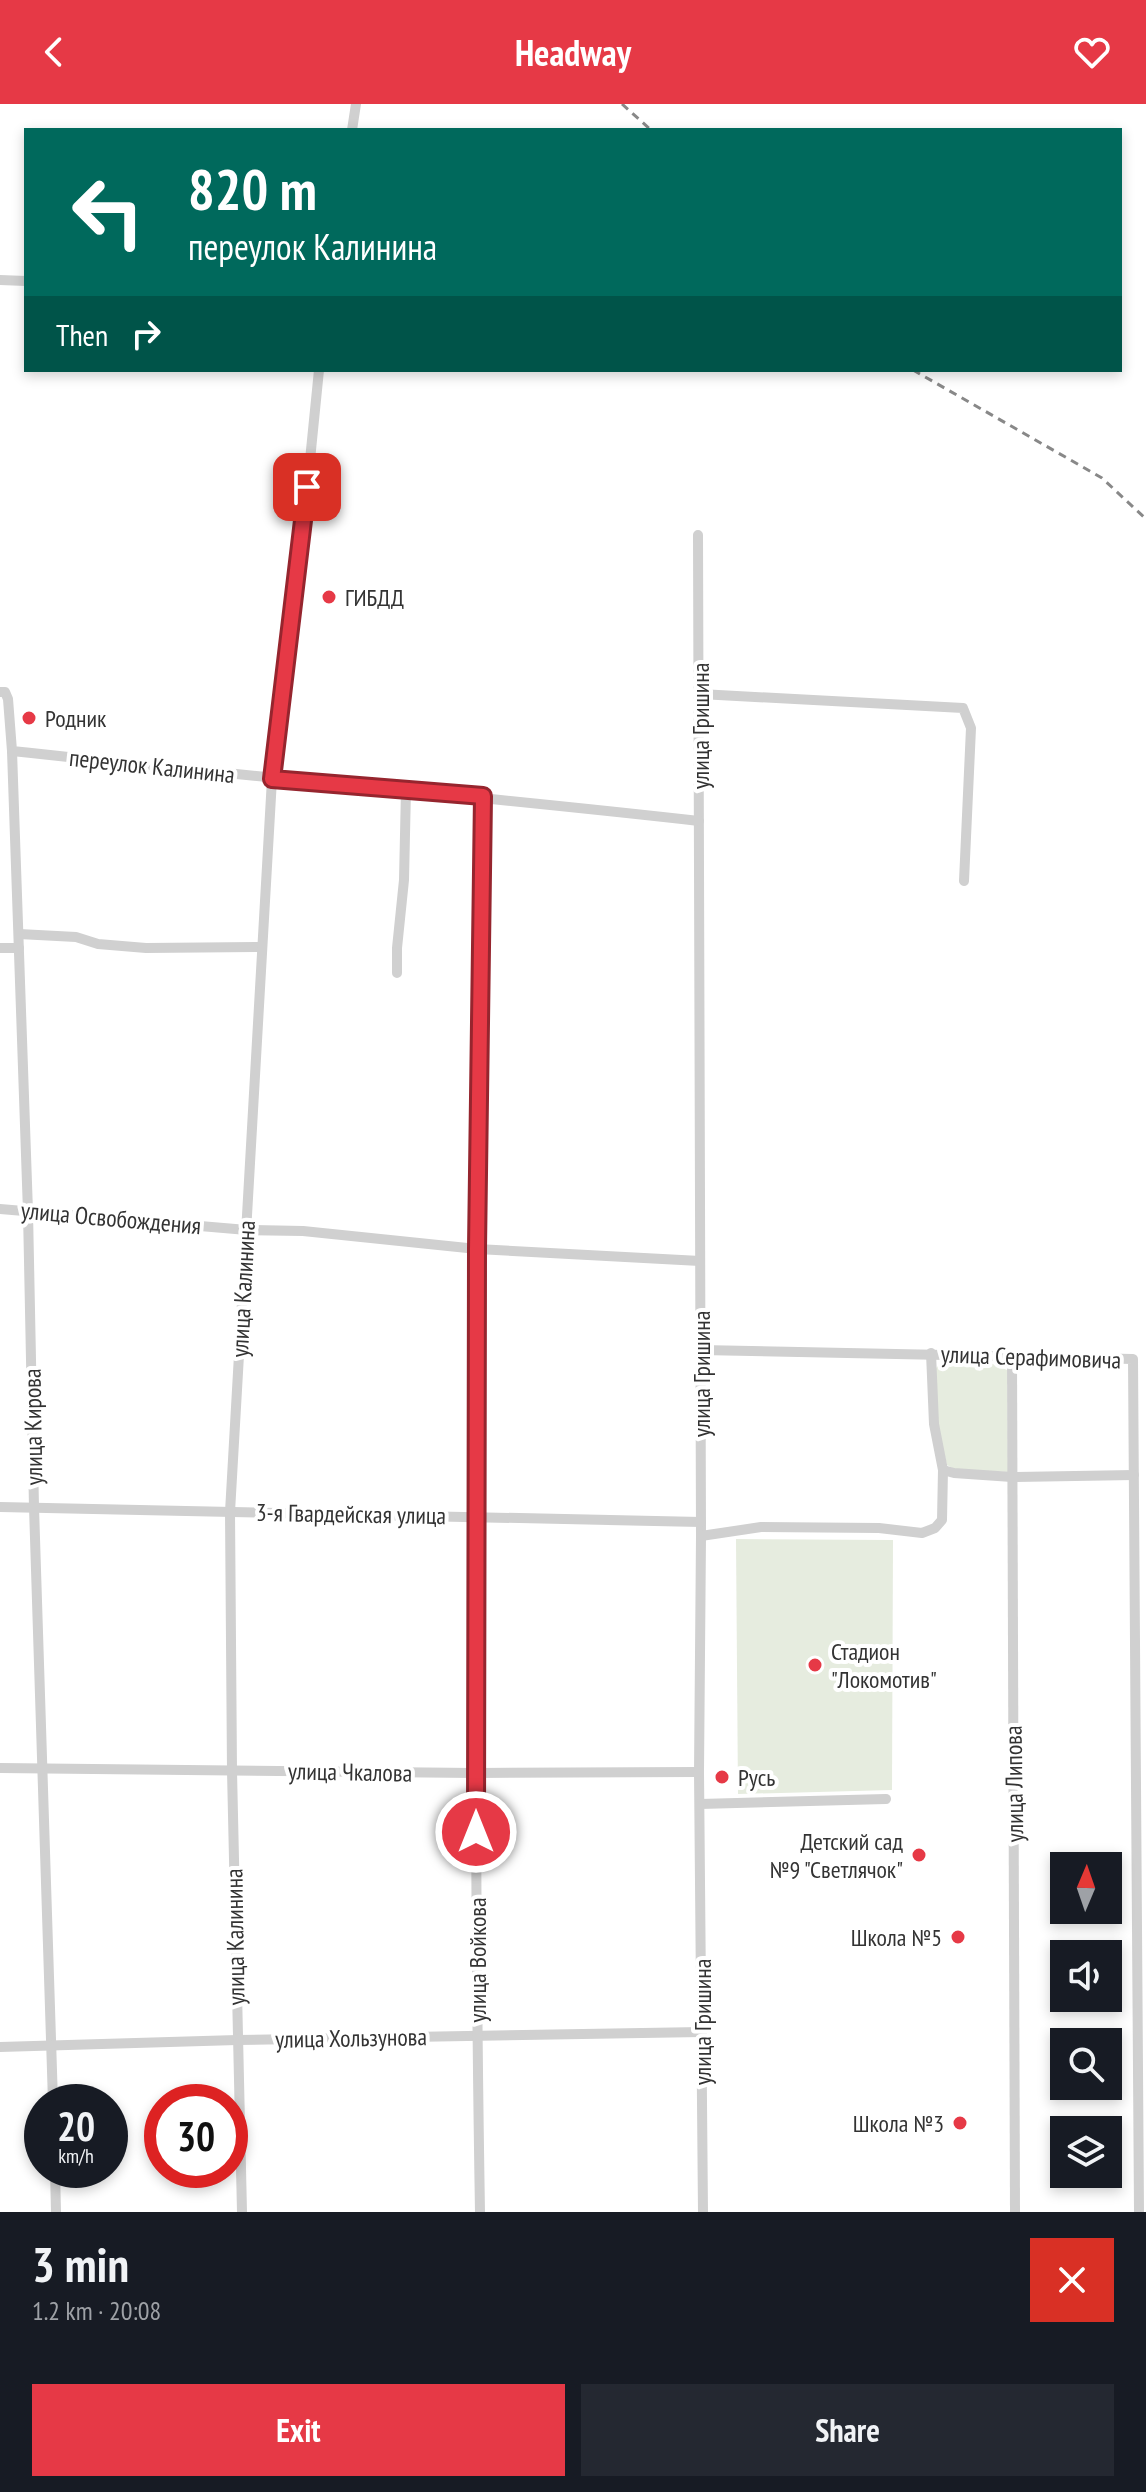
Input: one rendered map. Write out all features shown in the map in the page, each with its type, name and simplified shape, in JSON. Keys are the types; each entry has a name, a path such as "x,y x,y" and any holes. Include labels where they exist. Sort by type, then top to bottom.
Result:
{"street":[{"path":"352,128 356,104"},
{"path":"0,280 24,281"},
{"name":"улица Калинина","path":"242,2212 232,1771 230,1512 272,779 299,570 319,372"},
{"name":"улица Гришина","path":"698,535 699,1772 703,2212"},
{"path":"0,692 5,692 8,699 12,751"},
{"path":"700,694 963,708 971,728 964,881"},
{"name":"переулок Калинина","path":"12,751 272,779 483,796 699,821"},
{"name":"улица Кирова","path":"12,751 53,2084"},
{"path":"397,973 404,880 406,789"},
{"name":"улица Войкова","path":"480,2212 475,1773 483,796"},
{"path":"19,934 76,937 98,944 146,948 262,947"},
{"path":"0,948 19,948"},
{"name":"улица Освобождения","path":"0,1209 247,1230 303,1231 477,1249 700,1261"},
{"name":"улица Серафимовича","path":"701,1350 1133,1359 1139,2212"},
{"path":"701,1536 761,1527 853,1527 922,1533 935,1528 942,1520 943,1470 934,1424 931,1353"},
{"name":"улица Липова","path":"1012,1357 1015,2212"},
{"path":"943,1470 1012,1477 1134,1475"},
{"name":"3-я Гвардейская улица","path":"0,1507 701,1522"},
{"name":"улица Чкалова","path":"0,1768 699,1772"},
{"path":"700,1804 886,1799"},
{"name":"улица Хользунова","path":"0,2047 702,2032"},
{"path":"55,2188 56,2212"}],"shaded area":[{"path":"944,1361 988,1362 1007,1370 1008,1472 956,1470 947,1465 937,1423 936,1368"},
{"name":"Стадион \"Локомотив\"","path":"736,1539 893,1540 892,1790 738,1794"}],"railway":[{"path":"622,104 649,128"},
{"path":"916,372 1102,478 1146,519"}],"place":[{"name":"ГИБДД","path":"329,597"},
{"name":"Родник","path":"29,718"},
{"name":"Стадион \"Локомотив\"","path":"815,1665"},
{"name":"Русь","path":"722,1777"},
{"name":"Детский сад №9 \"Светлячок\"","path":"919,1855"},
{"name":"Школа №5","path":"958,1937"},
{"name":"Школа №3","path":"960,2123"}],"route":[{"path":"307,487 272,779 483,796 477,1249 476,1832"}]}
